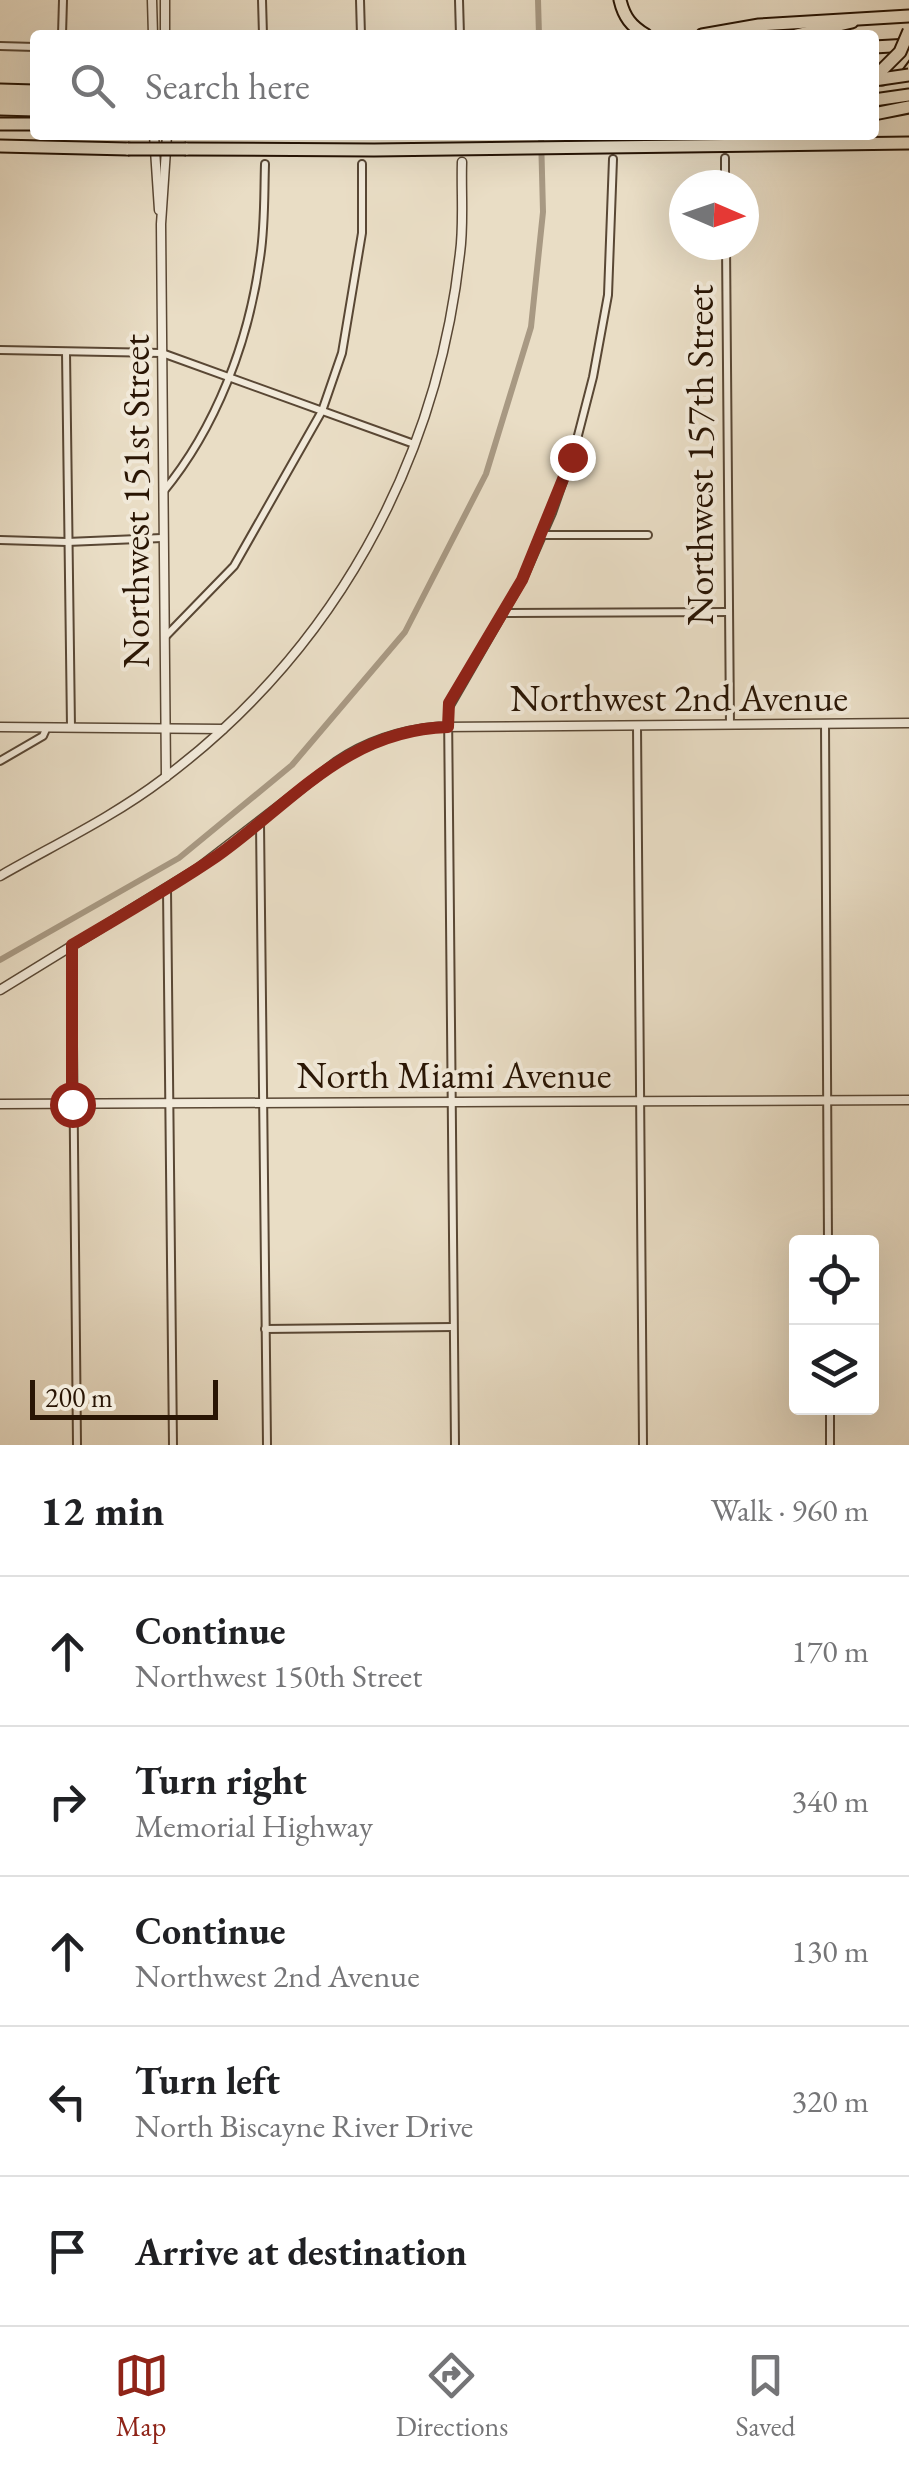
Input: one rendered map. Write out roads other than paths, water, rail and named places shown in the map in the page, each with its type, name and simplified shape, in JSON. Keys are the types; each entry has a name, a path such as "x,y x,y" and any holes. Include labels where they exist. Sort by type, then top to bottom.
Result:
{"highway":[{"path":"620,0 624,16 637,30"},
{"path":"730,30 909,16"},
{"path":"825,30 866,18"},
{"path":"879,75 900,52 909,32"},
{"path":"879,47 909,48"},
{"path":"879,78 895,69 909,48"},
{"path":"879,80 909,75"},
{"path":"0,90 30,91"},
{"path":"879,99 909,95"},
{"path":"0,100 30,100"},
{"path":"879,113 909,107"},
{"path":"0,109 30,110"},
{"path":"0,122 30,123"},
{"path":"610,153 620,143 746,140"},
{"path":"0,146 556,146 610,153 909,142"}],"street":[{"path":"62,30 63,0"},
{"path":"152,0 152,30"},
{"path":"165,0 166,30"},
{"path":"262,0 263,30"},
{"path":"360,0 361,30"},
{"path":"459,0 460,30"},
{"path":"0,46 30,47"},
{"name":"Northwest 151st Street","path":"154,140 161,224 166,777"},
{"name":"Northwest 151st Street","path":"161,224 167,140"},
{"path":"455,1445 448,727 451,699 505,613 542,535 575,447 598,352 610,270 610,153"},
{"path":"725,158 725,170"},
{"path":"0,876 166,777 223,729 286,664 342,592 382,525 415,444 447,340 461,250 462,162"},
{"path":"154,164 167,165"},
{"path":"162,493 189,461 230,376 250,312 261,256 265,164"},
{"path":"164,638 234,566 322,411 342,354 362,233 362,164"},
{"name":"Northwest 157th Street","path":"726,260 730,725"},
{"path":"0,350 162,353 415,444"},
{"path":"66,352 71,727"},
{"path":"542,535 648,535"},
{"path":"0,540 162,538"},
{"path":"505,613 729,612"},
{"path":"825,724 828,1235"},
{"name":"Northwest 2nd Avenue","path":"0,990 167,889 260,823 336,762 380,739 448,727 909,724"},
{"path":"636,726 643,1445"},
{"path":"0,727 223,729"},
{"path":"0,761 43,736 48,727"},
{"path":"260,823 267,1445"},
{"path":"167,889 172,1445"},
{"path":"72,945 77,1445"},
{"name":"North Miami Avenue","path":"0,1104 909,1100"},
{"path":"264,1329 454,1327"},
{"path":"830,1415 830,1445"}],"waterway":[{"path":"538,0 539,30"},
{"path":"0,960 179,858 292,765 405,632 486,474 531,327 543,212 541,140"}]}
